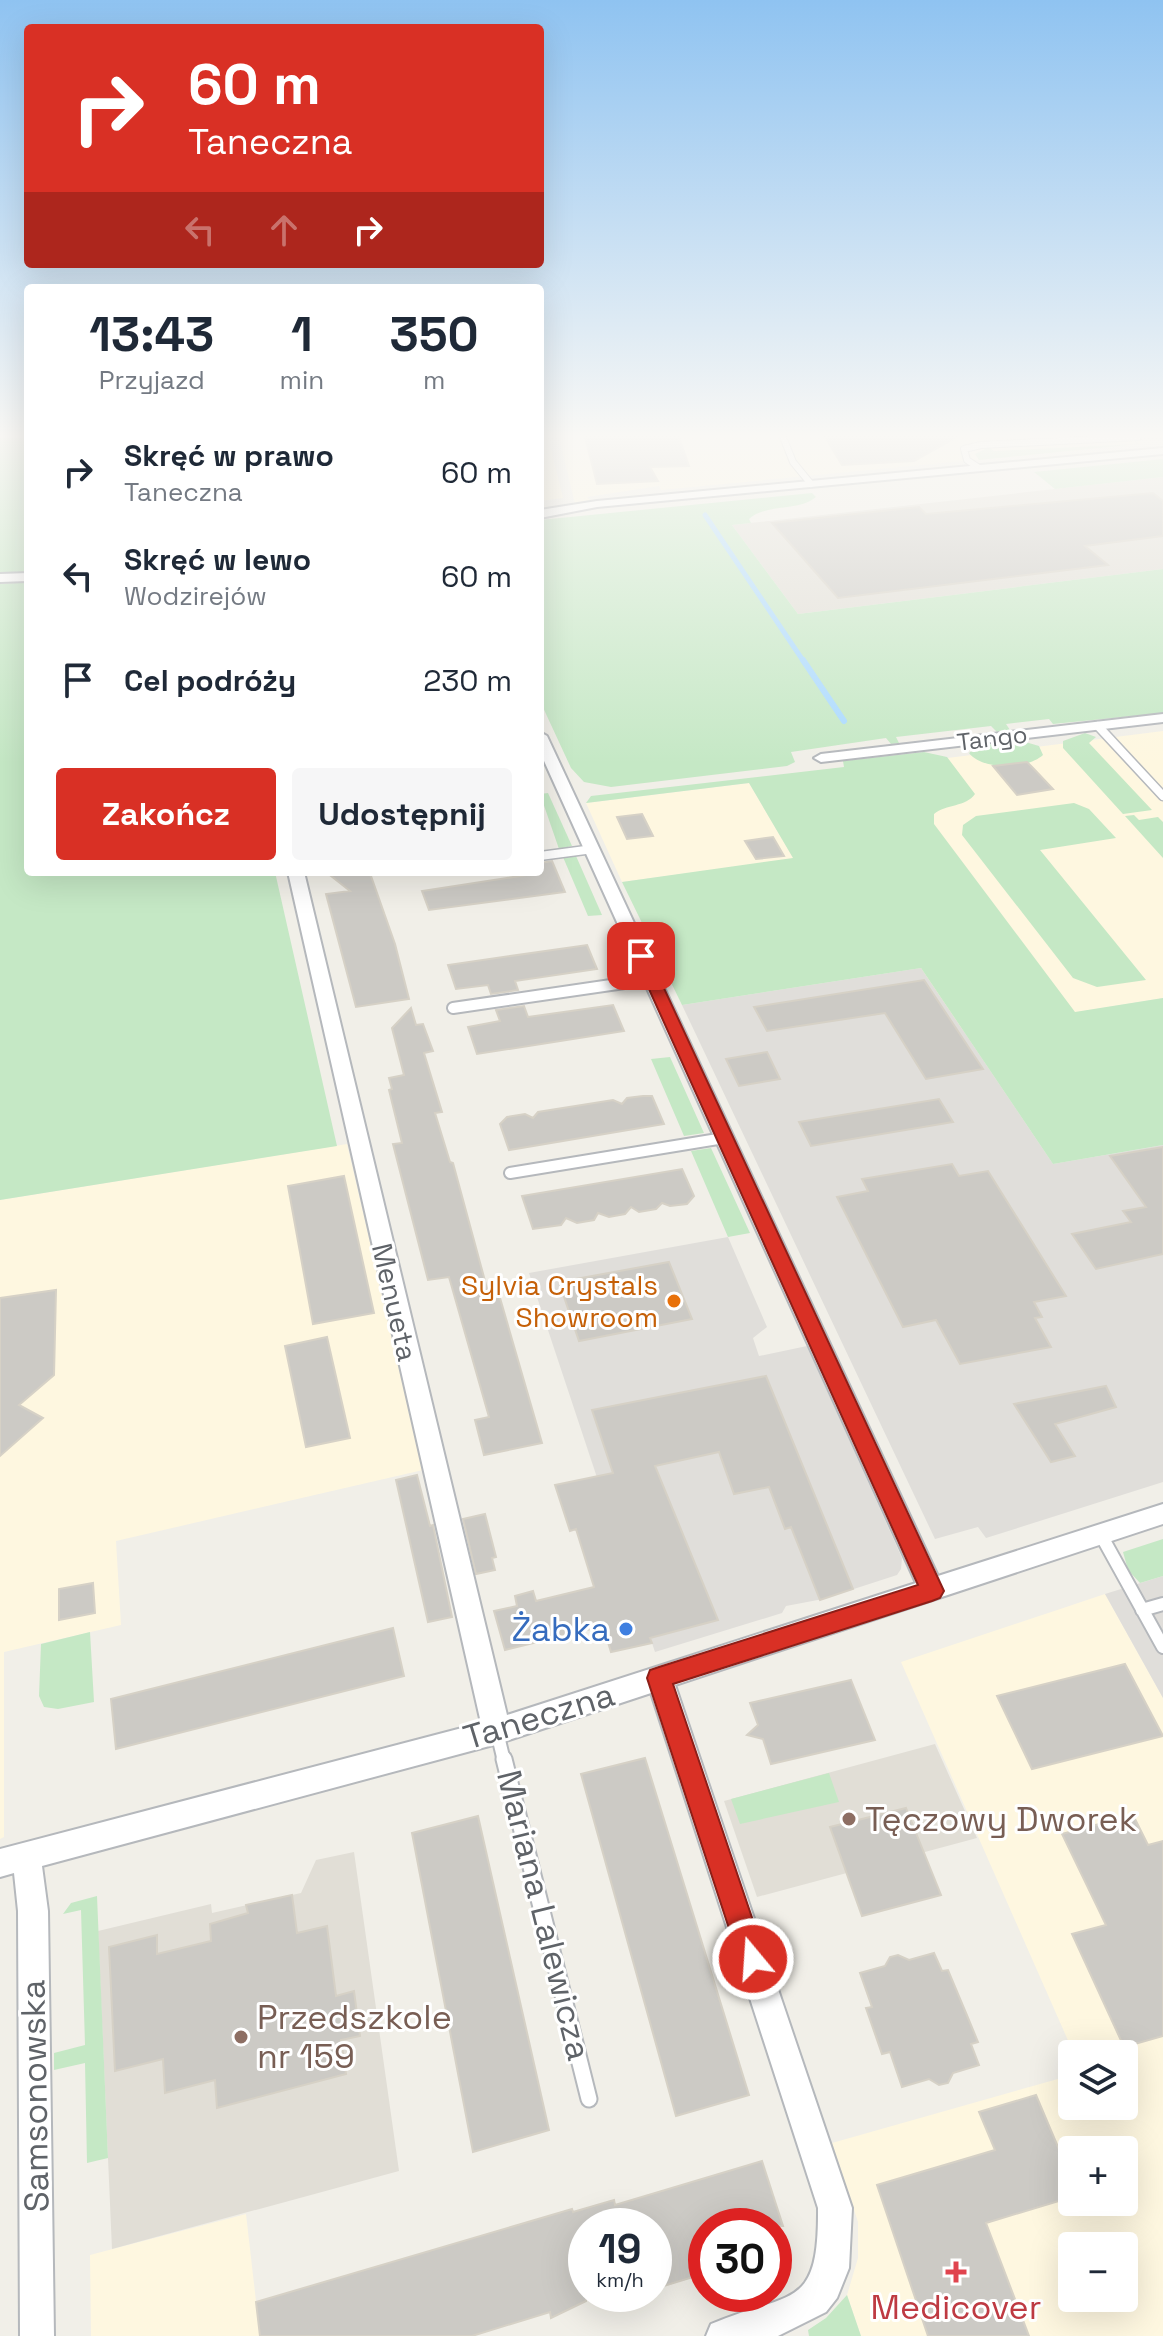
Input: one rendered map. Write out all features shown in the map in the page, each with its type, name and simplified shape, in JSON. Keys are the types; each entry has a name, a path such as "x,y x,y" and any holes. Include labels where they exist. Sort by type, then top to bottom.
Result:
{"street":[{"path":"0,578 24,577"},
{"name":"Tango","path":"821,758 1163,718"},
{"path":"544,745 932,1591"},
{"name":"Menueta","path":"297,876 497,1731"},
{"name":"Taneczna","path":"14,1859 497,1731 1163,1514"},
{"path":"659,1678 835,2208 834,2270 823,2292 810,2306 790,2315 723,2336"},
{"name":"Samsonowska","path":"14,1859 33,1911 37,2336"}],"lane":[{"path":"1098,726 1163,796"},
{"path":"544,855 593,849"},
{"path":"453,1008 652,979"},
{"path":"510,1173 724,1138"},
{"path":"1101,1535 1163,1647"},
{"path":"1142,1610 1163,1604"},
{"name":"Mariana Lalewicza","path":"497,1731 589,2099"}],"shaded area":[{"path":"748,546 1163,546 1163,569 798,614"},
{"path":"1163,731 1163,998 962,1031 795,777"},
{"path":"749,783 794,859 622,882 586,803"},
{"path":"921,968 1053,1164 1163,1145 1163,1482 986,1538 978,1527 935,1539 682,1005"},
{"path":"347,1144 423,1470 116,1541 121,1625 4,1652 4,1837 0,1839 0,1200"},
{"path":"728,1237 767,1327 753,1338 759,1356 807,1346 902,1558 901,1569 897,1575 823,1599 786,1606 782,1613 655,1652 529,1273"},
{"path":"1163,1576 1163,1698 1105,1594"},
{"path":"1105,1594 1163,1698 1163,2336 861,2336 847,2295 858,2258 858,2222 832,2143 1058,2079 1058,2120 1138,2120 1138,2040 1068,2040 901,1662"},
{"name":"Tęczowy Dworek","path":"935,1744 977,1838 757,1897 724,1801"},
{"name":"Przedszkole nr 159","path":"354,1852 399,2171 112,2249 98,1931 211,1904 212,1913 301,1893 316,1860"},
{"path":"246,2214 260,2336 91,2336 90,2255"}],"green space":[{"path":"0,546 24,546 24,572 0,574"},
{"path":"544,546 748,546 798,614 1163,569 1163,713 1053,724 1049,719 1006,724 1010,730 997,732 991,726 896,737 899,743 891,744 886,738 791,752 795,762 787,766 611,787 584,782 571,768 544,710"},
{"path":"24,582 24,876 276,876 337,1146 0,1200 0,584"},
{"path":"1085,733 1096,737 1089,743 1152,810 1123,814 1063,748 1063,741"},
{"path":"1022,741 1039,746 1043,755 1027,763 1006,766 984,763 969,753 978,746"},
{"path":"924,752 947,757 975,794 934,814 934,824 1075,1012 1163,998 1163,1145 1053,1164 921,968 682,1005 622,882 793,858 749,783 586,803 591,796 844,767 843,761"},
{"path":"548,793 572,846 559,849 544,806 544,794"},
{"path":"1074,803 1089,809 1116,838 1040,850 1146,980 1097,987 1073,978 962,835 963,825 976,816"},
{"path":"1134,815 1139,820 1158,817 1163,822 1163,858 1125,816"},
{"path":"576,856 602,915 588,916 563,857"},
{"path":"670,1057 704,1133 684,1136 651,1059"},
{"path":"711,1148 750,1233 728,1237 691,1151"},
{"path":"1163,1539 1163,1576 1140,1583 1128,1570 1123,1552"},
{"path":"90,1632 94,1702 58,1709 44,1707 39,1696 41,1644"},
{"path":"829,1773 839,1802 740,1824 731,1799"},
{"path":"97,1896 108,2158 87,2163 85,2063 54,2070 54,2053 85,2045 81,1910 63,1914 71,1903"},
{"path":"847,2295 861,2336 809,2336 808,2330 826,2318"}],"building":[{"path":"792,546 1085,546 1108,565 838,598"},
{"path":"1027,762 1053,789 1017,795 993,766"},
{"path":"642,814 653,836 627,839 617,817"},
{"path":"773,837 784,856 756,859 745,841"},
{"path":"552,861 565,892 429,910 422,891 520,876 544,876 544,862"},
{"path":"331,876 371,876 395,944 409,999 356,1007 326,894 350,891"},
{"path":"587,945 597,969 515,981 518,990 491,994 488,985 456,989 448,965"},
{"path":"924,980 983,1069 926,1079 885,1013 767,1031 754,1007"},
{"path":"613,1005 624,1031 477,1054 468,1027 500,1021 496,1010 524,1006 528,1017"},
{"path":"411,1008 416,1025 423,1024 433,1051 424,1053 442,1112 435,1113 450,1162 453,1163 488,1292 498,1291 542,1443 484,1455 475,1420 489,1417 449,1277 428,1280 393,1144 402,1143 389,1090 392,1089 389,1078 404,1075 392,1028"},
{"path":"767,1052 780,1079 739,1086 726,1059"},
{"path":"652,1096 664,1124 509,1150 500,1124 507,1117 525,1114 533,1118 538,1112 613,1100 622,1104 627,1098"},
{"path":"939,1099 953,1122 811,1146 799,1122"},
{"path":"1163,1147 1163,1254 1096,1269 1072,1234 1131,1222 1123,1211 1146,1207 1110,1156"},
{"path":"952,1164 959,1176 988,1171 1066,1296 1034,1302 1042,1317 1035,1318 1051,1347 960,1364 936,1320 903,1327 837,1197 868,1191 862,1179"},
{"path":"682,1169 694,1196 687,1204 670,1206 662,1203 656,1209 639,1212 631,1207 625,1214 609,1217 598,1213 594,1220 577,1223 566,1218 561,1225 533,1229 522,1196"},
{"path":"344,1176 374,1313 313,1324 288,1186"},
{"path":"669,1262 692,1319 579,1341 559,1282"},
{"path":"56,1290 54,1375 19,1405 43,1418 0,1456 0,1298"},
{"path":"327,1337 350,1438 306,1447 285,1346"},
{"path":"766,1376 853,1589 820,1600 791,1527 785,1529 769,1487 734,1494 719,1452 655,1466 718,1620 650,1638 652,1643 611,1652 603,1626 505,1650 494,1611 517,1606 515,1596 533,1591 536,1601 594,1587 576,1529 570,1531 555,1485 613,1473 592,1410"},
{"path":"1106,1386 1116,1407 1055,1424 1075,1456 1051,1462 1014,1404"},
{"path":"417,1475 430,1526 433,1525 452,1617 428,1622 396,1480"},
{"path":"485,1514 496,1557 492,1558 495,1570 476,1574 463,1519"},
{"path":"93,1583 95,1613 59,1620 59,1589"},
{"path":"393,1628 404,1676 116,1749 111,1699"},
{"path":"1125,1664 1163,1736 1032,1769 997,1696"},
{"path":"851,1680 875,1740 771,1764 763,1739 747,1735 758,1725 750,1703"},
{"path":"645,1758 749,2095 676,2116 581,1774"},
{"path":"906,1808 941,1895 862,1916 830,1827"},
{"path":"1133,1815 1148,1845 1163,1841 1163,2036 1138,2043 1138,2040 1121,2040 1072,1934 1106,1925 1062,1834"},
{"path":"478,1816 549,2130 473,2152 412,1833"},
{"path":"292,1895 297,1933 327,1926 336,1996 354,1991 360,2036 341,2040 346,2074 217,2108 215,2080 165,2093 163,2059 115,2071 109,1947 157,1935 157,1954 211,1941 210,1924 248,1913 246,1905"},
{"path":"934,1953 942,1971 948,1970 978,2042 971,2044 979,2065 953,2073 948,2083 939,2085 929,2079 902,2087 890,2052 882,2054 866,2008 872,2007 860,1973 885,1966 890,1957 898,1955 909,1960"},
{"name":"Medicover","path":"1036,2095 1058,2147 1058,2201 986,2223 1029,2336 928,2336 877,2185 995,2150 979,2112"},
{"path":"762,2161 777,2208 688,2208 688,2279 672,2283 672,2208 587,2208 614,2200 615,2205"},
{"path":"568,2210 568,2310 551,2318 550,2312 472,2336 260,2336 256,2302"}],"waterway":[{"path":"726,546 804,662"},
{"path":"803,660 844,721"}],"place":[{"name":"Sylvia Crystals Showroom","path":"674,1301"},
{"name":"Żabka","path":"626,1629"},
{"name":"Tęczowy Dworek","path":"849,1819"},
{"name":"Przedszkole nr 159","path":"241,2037"},
{"name":"Medicover","path":"956,2272"}],"route":[{"path":"641,956 932,1591 659,1678 753,1959"}]}
